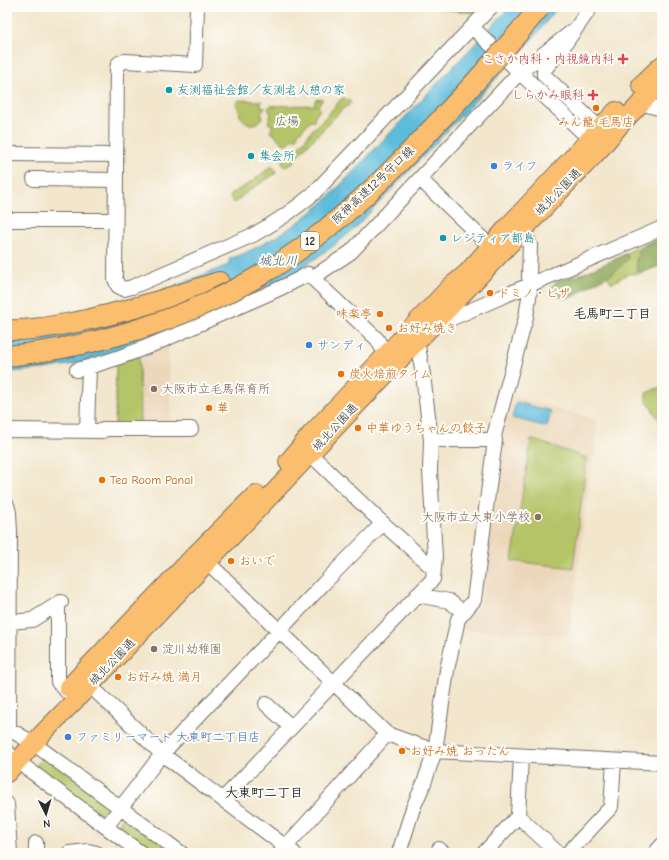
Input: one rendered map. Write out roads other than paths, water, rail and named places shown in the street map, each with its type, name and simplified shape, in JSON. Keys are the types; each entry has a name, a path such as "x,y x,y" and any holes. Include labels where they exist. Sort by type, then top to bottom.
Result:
{"highway":[{"name":"阪神高速12号守口線","path":"7,343 68,335 118,323 166,307 219,282 276,250 337,205 380,164 485,53 524,7"},
{"name":"阪神高速12号守口線","path":"7,356 36,353 82,344 144,328 171,318 225,294 276,265 343,215 417,145 540,7"},
{"path":"7,330 52,326 109,315 219,282"}],"main road":[{"name":"城北公園通","path":"389,361 417,341 433,325 518,225 598,138 647,79 662,65"},
{"name":"城北公園通","path":"598,138 640,103 662,81"},
{"name":"城北公園通","path":"18,735 85,681 202,557 290,460 306,450 389,361 450,287 467,273 490,246 518,225"},
{"name":"城北公園通","path":"9,759 18,735 66,690 85,681"}],"street":[{"path":"197,7 195,65 125,61 118,65 115,279 118,286 126,289 262,230 282,218 313,194 475,30 491,7"},
{"path":"591,7 560,51 544,70 544,75 595,124 598,138"},
{"path":"475,30 517,70 598,138"},
{"path":"312,278 351,252 420,179 517,70 574,30"},
{"path":"640,103 662,109"},
{"path":"7,154 116,155"},
{"path":"34,179 116,180"},
{"path":"420,179 490,246"},
{"path":"7,220 115,220"},
{"path":"399,853 413,808 424,783 435,751 447,670 458,619 474,600 495,440 494,436 526,317 531,284 529,277 531,249 528,238 518,225"},
{"path":"433,325 534,284 662,228"},
{"path":"87,430 83,368 116,360 155,344 308,274 377,339 389,361"},
{"path":"223,799 433,579 435,557 430,471 430,440 423,375 417,341"},
{"path":"7,430 102,431 103,429 191,429"},
{"path":"430,440 495,440"},
{"path":"306,450 434,569"},
{"path":"7,505 10,532 10,622 18,735 121,808 181,853"},
{"path":"106,827 162,754 327,579 383,523"},
{"path":"202,557 387,734 435,751 662,763"},
{"path":"417,595 449,601 463,612"},
{"path":"10,622 32,620 59,603 58,682 66,690"},
{"path":"85,681 162,754 223,799 286,851 387,734"},
{"path":"266,704 291,727"},
{"path":"484,853 518,816 521,756"},
{"path":"9,759 141,853"},
{"path":"568,853 611,807 614,760"},
{"path":"7,804 10,853"},
{"path":"518,816 558,853"},
{"path":"654,853 662,845"},
{"path":"69,853 88,851 97,853"}],"water":[{"name":"城北川","path":"510,7 558,7 530,42 419,161 352,231 332,247 288,277 122,350 74,364 44,369 7,372 7,331 72,326 228,265 230,258 239,256 264,244 312,212 329,197"},
{"path":"516,402 551,411 547,427 512,418"}],"place":[{"name":"こさか内科・内視鏡内科","path":"623,59"},
{"name":"友渕福祉会館／友渕老人憩の家","path":"169,90"},
{"name":"しらかみ眼科","path":"593,95"},
{"name":"みん龍 毛馬店","path":"596,108"},
{"name":"集会所","path":"251,156"},
{"name":"ライフ","path":"494,166"},
{"name":"レジティア都島","path":"443,238"},
{"name":"ドミノ・ピザ","path":"490,293"},
{"name":"味楽亭","path":"380,314"},
{"name":"お好み焼き","path":"389,328"},
{"name":"サンディ","path":"309,345"},
{"name":"炭火焙煎タイム","path":"341,374"},
{"name":"大阪市立毛馬保育所","path":"154,389"},
{"name":"華","path":"209,408"},
{"name":"中華ゆうちゃんの餃子","path":"358,428"},
{"name":"Tea Room Panal","path":"102,480"},
{"name":"大阪市立大東小学校","path":"538,517"},
{"name":"おいで","path":"231,561"},
{"name":"淀川幼稚園","path":"154,649"},
{"name":"お好み焼 満月","path":"118,677"},
{"name":"ファミリーマート 大東町二丁目店","path":"68,737"},
{"name":"お好み焼 おったん","path":"402,751"}],"district":[{"name":"毛馬町二丁目","path":"612,313"},
{"name":"大東町二丁目","path":"264,792"}],"park label":[{"name":"広場","path":"287,121"}]}
